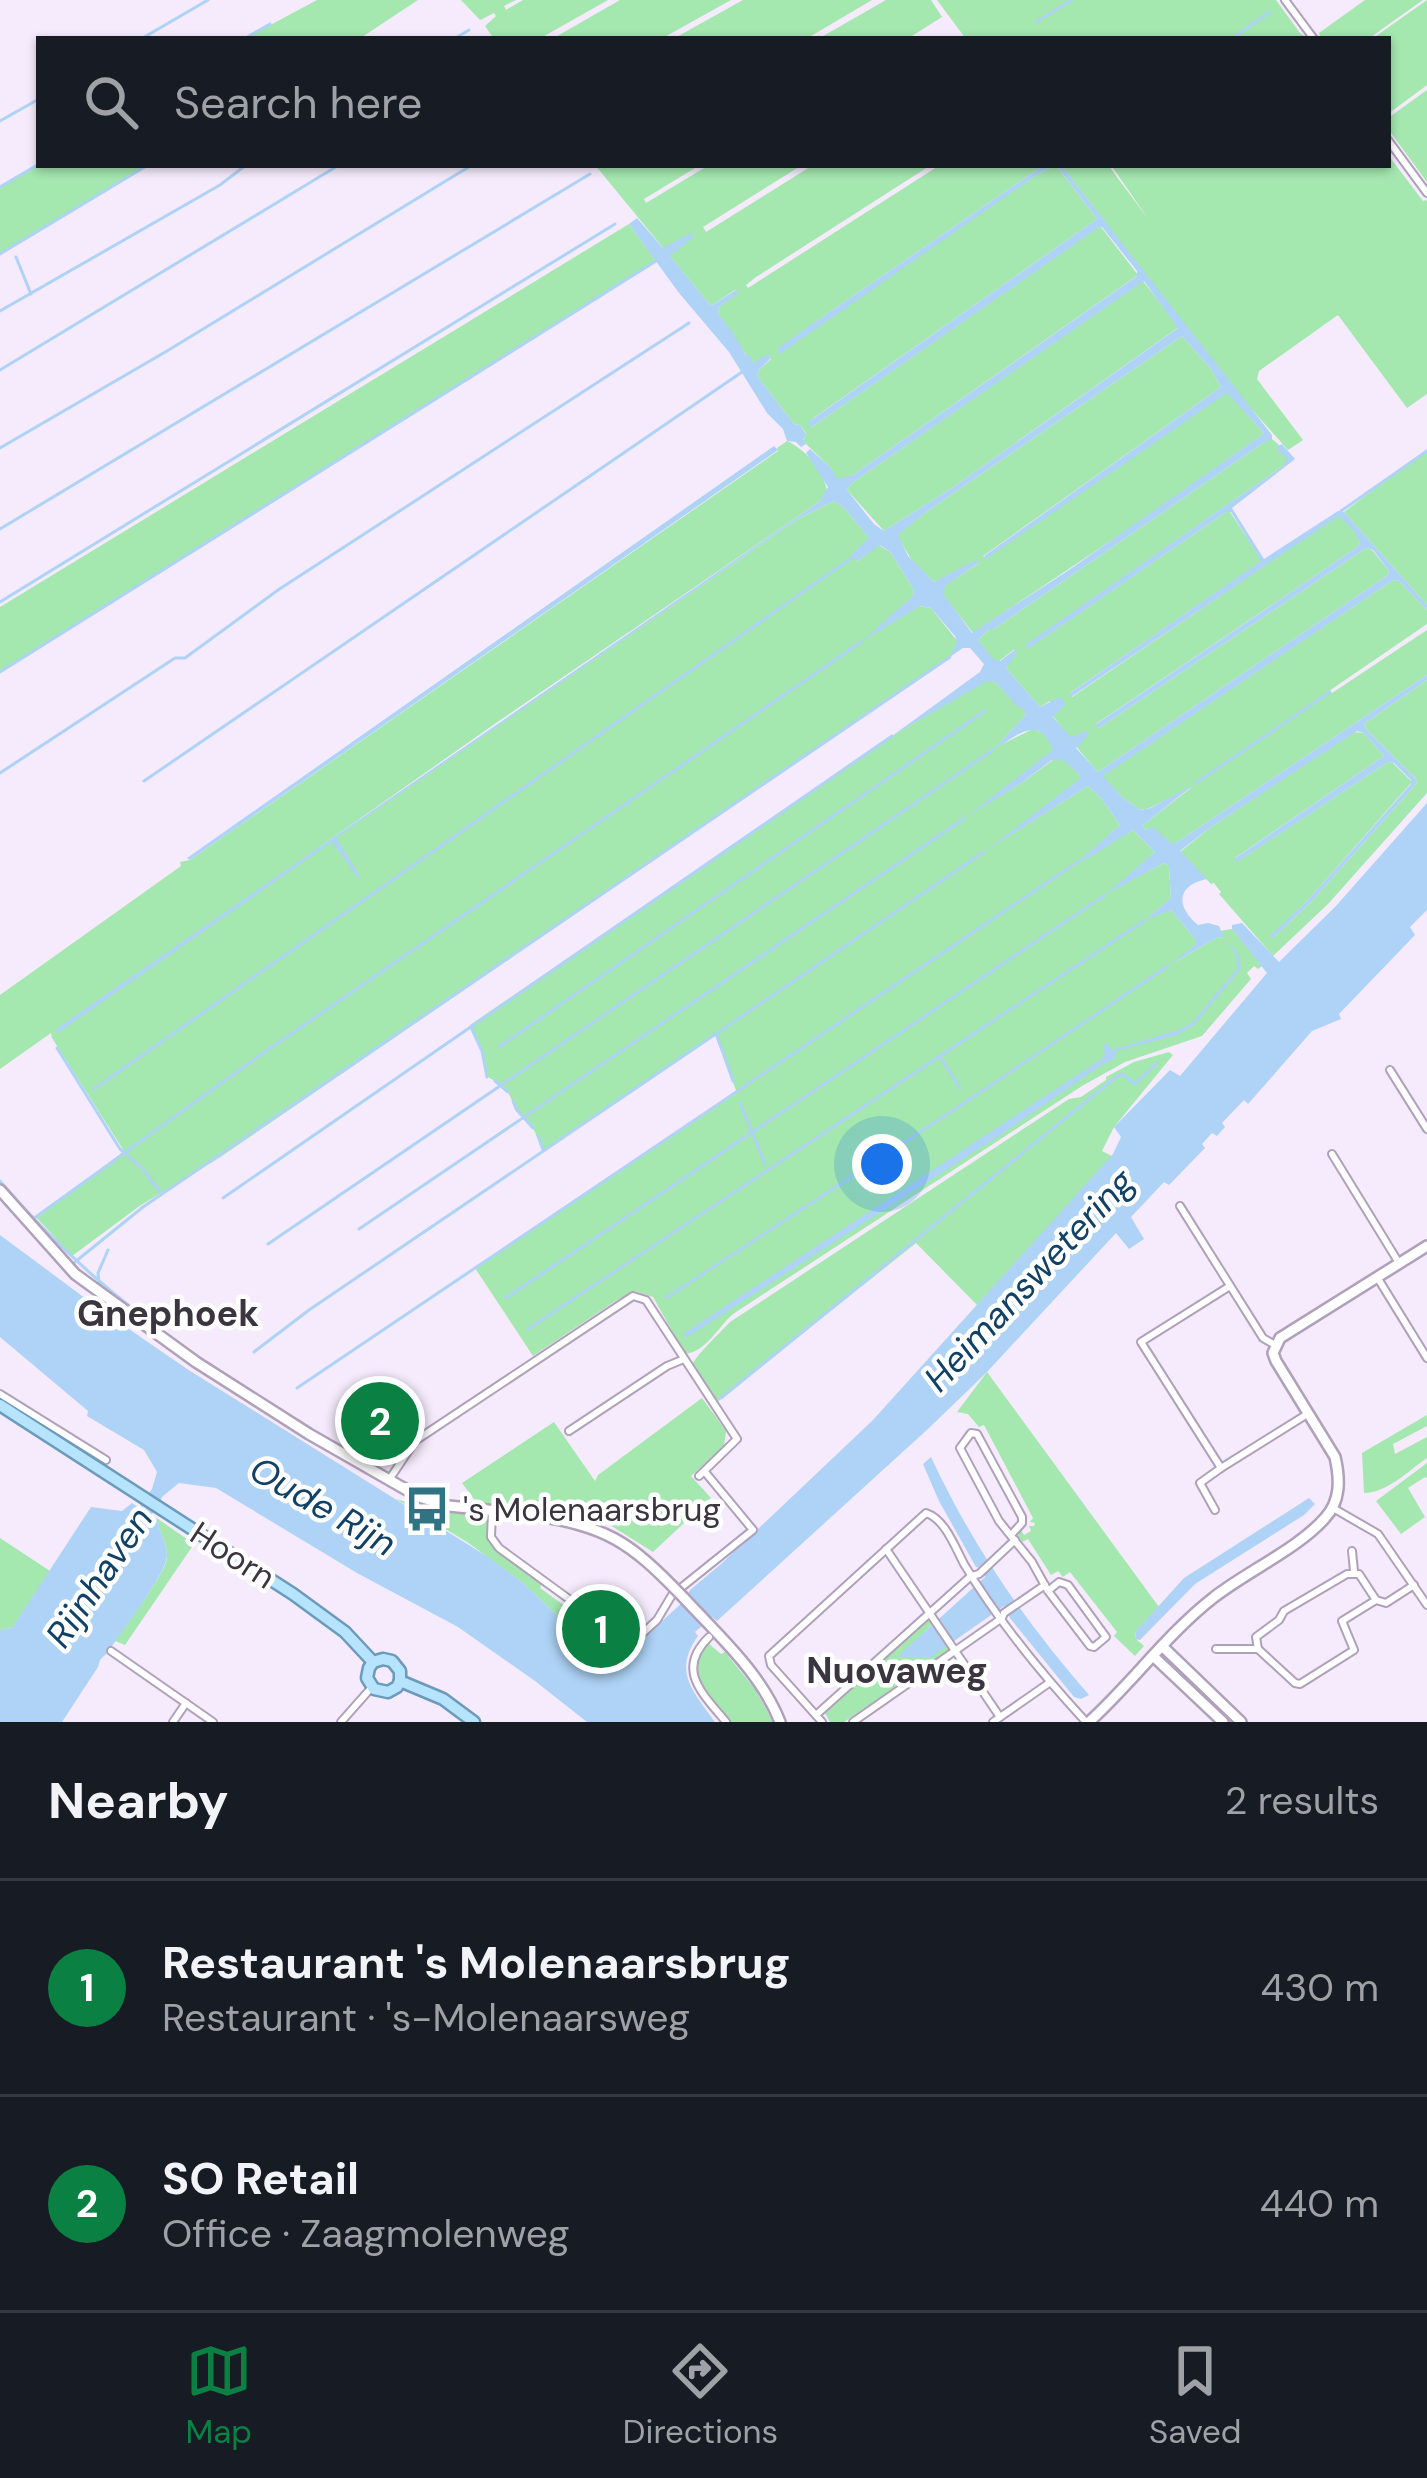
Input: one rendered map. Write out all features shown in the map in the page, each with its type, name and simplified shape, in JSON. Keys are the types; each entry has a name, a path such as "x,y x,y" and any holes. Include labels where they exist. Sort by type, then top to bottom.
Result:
{"main road":[{"name":"Hoorn","path":"0,1405 25,1416 345,1632 374,1663"},
{"path":"386,1659 395,1663 400,1681 381,1692 372,1687 367,1674 374,1663 386,1659"},
{"path":"400,1681 443,1699 474,1722"}],"street":[{"path":"1285,0 1312,36"},
{"path":"1391,144 1427,193"},
{"path":"1390,1070 1427,1129"},
{"path":"1332,1154 1399,1264"},
{"path":"0,1190 75,1274 124,1312 262,1405 419,1497 574,1521 615,1537 644,1558 751,1672 780,1722"},
{"path":"1180,1206 1263,1338 1275,1346"},
{"path":"853,1722 955,1652 1001,1614 1024,1598 1046,1588 1059,1582 1068,1585 1106,1636 1090,1646 1046,1588 1032,1562 1013,1538 999,1521 960,1448 971,1433 977,1434 1022,1517 1013,1538 997,1558 976,1578 928,1612 819,1719 771,1665 769,1656 920,1516 932,1514 937,1518 976,1578 1001,1614 1050,1682 1087,1722 1213,1598 1297,1541 1333,1508 1339,1475 1335,1457 1276,1361 1275,1346 1280,1338 1427,1246"},
{"path":"1377,1277 1427,1358"},
{"path":"1221,1468 1142,1342 1230,1286"},
{"path":"389,1480 415,1441 633,1296 646,1300 737,1438 701,1474 753,1530 672,1595 644,1632 588,1612 499,1548 491,1537 492,1511"},
{"path":"569,1431 684,1359"},
{"name":"Hoorn","path":"0,1394 25,1416 106,1460"},
{"path":"1215,1510 1200,1483 1309,1413"},
{"path":"1333,1508 1378,1534 1427,1605"},
{"path":"886,1549 997,1720 1050,1682"},
{"path":"1352,1551 1354,1572"},
{"path":"1354,1572 1363,1577 1376,1600 1386,1603 1414,1586"},
{"path":"1354,1572 1284,1612 1256,1637 1258,1649 1300,1684 1354,1650 1341,1624 1376,1600"},
{"path":"709,1637 696,1652 692,1669 698,1687 726,1722"},
{"path":"1162,1646 1241,1722"},
{"path":"1216,1649 1258,1649"},
{"path":"111,1651 213,1722"},
{"path":"1153,1656 1223,1722"},
{"path":"341,1722 372,1687"},
{"path":"173,1722 186,1703"}],"green space":[{"path":"317,0 418,0 364,36 250,36"},
{"path":"461,0 516,0 504,6 506,10 523,0 608,0 544,36 492,36 485,26 494,13 480,20"},
{"path":"620,0 731,0 666,36 557,36"},
{"path":"743,0 872,0 811,36 678,36"},
{"path":"886,0 931,0 942,17 912,36 823,36"},
{"path":"937,0 1276,0 1304,36 964,36"},
{"path":"1365,0 1423,0 1372,36 1319,33"},
{"path":"1427,0 1427,85 1391,112 1391,36 1376,36"},
{"path":"1427,90 1427,182 1391,133 1391,116"},
{"path":"1391,159 1423,201 1427,200 1427,394 1407,408 1338,315 1259,371 1257,379 1303,440 1288,450 1238,394 1063,168 1110,168 1149,220 1113,168 1391,168"},
{"path":"36,166 143,168 0,254 0,187"},
{"path":"597,168 695,168 644,199 646,203 704,168 797,168 703,227 706,232 808,168 926,168 756,277 748,288 935,168 1040,168 805,329 1041,172 1058,168 1097,219 815,417 808,423 812,427 1097,228 1101,227 1138,275 853,475 838,480 803,441 806,433 800,425 794,424 757,376 771,359 769,355 752,363 718,314 719,307 738,293 735,290 711,306"},
{"path":"629,224 656,261 0,672 0,607"},
{"path":"1143,281 1179,327 952,488 884,531 847,490 852,483"},
{"path":"1182,336 1221,387 983,556 1227,392 1262,435 973,633 944,596 944,586 977,561 934,582 912,561 897,535"},
{"path":"1272,439 1288,459 1283,466 1026,645 1029,648 1230,512 1262,561 1070,693 1072,697 1339,515 1355,531 1360,543 1356,548 1096,724 1099,728 1366,548 1388,575 1098,772 1053,716 1050,701 1040,707 1006,668 1015,649 994,661 978,640"},
{"path":"787,441 818,468 827,491 819,502 260,889 333,841 358,877 335,838 798,519 834,501 870,539 852,554 857,561 879,545 891,553 914,590 870,636 919,606 931,608 958,642 950,657 72,1256 37,1218 124,1151 51,1033 0,1069 0,995 181,866 180,862 190,860"},
{"path":"1427,449 1427,605 1344,512"},
{"path":"1393,580 1427,610 1427,624 1329,691 1427,630 1427,675 1176,843 1142,826 1192,787 1140,810 1102,776"},
{"path":"987,680 1022,706 1026,715 996,747 1033,729 1046,734 1054,750 978,809 1053,760 1063,759 1080,775 1080,780 993,846 1088,786 1120,825 1081,860 1133,830 1155,852 1113,890 1160,865 1169,866 1171,898 1149,917 1171,910 1196,940 1175,962 1223,938 1220,931 1232,929 1262,966 1247,973 1251,979 1202,1036 1125,1062 1082,1086 733,1314 700,1348 685,1354 653,1297 635,1291 533,1356 475,1268 737,1093 715,1035 543,1150 508,1092 486,1076 482,1051 470,1025 892,736"},
{"path":"1427,680 1427,793 1328,904 1273,956 1214,883 1180,852 1354,732 1364,733 1384,756 1235,858 1238,861 1388,762 1412,782 1273,938 1416,784 1364,724"},
{"path":"1169,1052 1173,1055 1114,1127 1102,1151 1114,1157 977,1305 916,1243 717,1402 692,1365 730,1322 1069,1099 1081,1097 1134,1062"},
{"path":"987,1372 1159,1607 1136,1631 1135,1638 1144,1646 1135,1656 1114,1636 1117,1632 1070,1572 1063,1577 1058,1571 1051,1575 1028,1539 1022,1542 1018,1536 1021,1530 1024,1535 1031,1531 1033,1518 984,1425 979,1427 968,1414 957,1412"},
{"path":"702,1398 726,1431 724,1447 691,1476 711,1498 653,1552 599,1518 477,1503 462,1483 554,1422 595,1481"},
{"path":"1427,1415 1427,1426 1393,1444 1395,1454 1427,1437 1427,1458 1389,1485 1364,1493 1362,1453"},
{"path":"1427,1463 1427,1478 1408,1488 1425,1517 1401,1534 1376,1501"},
{"path":"396,1499 437,1511 481,1514 498,1551 575,1613 564,1622 523,1583 467,1542"},
{"path":"158,1519 194,1544 125,1645 115,1641 165,1564 167,1552"},
{"path":"0,1538 50,1571 12,1628 0,1630"},
{"path":"928,1617 933,1624 898,1658 948,1645 951,1650 844,1722 830,1722 825,1713 832,1704"},
{"path":"708,1643 721,1654 725,1652 755,1689 773,1722 730,1722 714,1704 701,1684 696,1664"}],"water":[{"path":"1040,168 1050,168 780,354 777,349"},
{"path":"1058,168 1063,168 1272,440 978,640 994,660 1018,651 1006,668 1040,707 1060,697 1066,704 1053,717 1071,737 1089,730 1076,748 1098,772 1388,575 1373,550 1366,548 1099,728 1095,725 1360,543 1339,516 1071,697 1069,694 1261,561 1231,512 1226,512 1028,649 1025,645 1283,466 1287,459 1275,447 1282,444 1295,459 1232,508 1264,559 1338,511 1344,512 1427,610 1393,580 1103,776 1140,810 1196,783 1142,826 1146,830 1153,827 1176,843 1427,675 1427,680 1364,724 1416,784 1272,939 1411,780 1388,762 1237,862 1234,859 1384,756 1357,731 1211,827 1180,851 1207,879 1185,891 1183,904 1198,925 1219,926 1224,938 1168,966 1196,944 1171,910 1144,921 1171,898 1169,866 1160,865 1105,895 1155,852 1133,830 1079,861 1120,825 1088,786 984,852 1080,779 1063,760 1052,760 965,818 1053,750 1041,732 1034,730 993,750 1026,715 995,682 987,681 892,736 980,672 984,664 970,648 950,657 955,636 931,608 920,606 861,642 914,590 891,553 880,545 857,561 851,555 869,538 834,501 798,519 336,838 358,878 332,842 58,1033 56,1029 819,502 828,487 806,453 810,449 838,479 853,475 1137,276 1137,271 1102,227 1098,228 812,427 807,423 1097,219","holes":["1144,281 1178,328 884,531 847,490","1182,336 1221,387 984,556 986,559 1227,393 1262,435 972,633 944,595 945,586 979,563 976,560 934,582 908,556 898,535"]},
{"path":"637,218 663,248 691,233 694,237 670,256 711,306 736,290 739,293 719,307 718,314 752,363 768,354 771,358 757,376 794,424 800,425 806,444 801,447 787,441 729,352 629,224"},
{"path":"774,446 778,450 187,858"},
{"path":"1427,803 1427,910 1410,927 1415,935 1339,1014 1341,1019 1312,1031 1248,1104 1244,1100 1222,1123 1225,1127 1217,1136 1212,1133 1202,1144 1205,1148 1131,1217 1144,1239 1129,1249 1116,1233 929,1428 717,1621 712,1617 695,1632 698,1636 686,1671 715,1722 587,1722 458,1627 216,1488 179,1483 163,1496 151,1516 158,1519 167,1550 160,1575 62,1722 0,1722 0,1630 12,1628 91,1507 122,1511 132,1503 139,1508 157,1472 144,1450 87,1416 88,1411 0,1337 0,1235 187,1369 488,1557 523,1583 599,1655 617,1662 873,1420 1113,1154 1121,1137 1114,1127 1170,1070 1180,1076 1267,973 1232,925 1242,923 1279,962"},
{"path":"1226,940 1238,953 1241,969 1194,1025 1177,1035 1116,1051 1115,1059 1005,1132 686,1338 683,1334 1100,1060 1106,1043 1112,1050 1192,1023 1237,969 1236,955"},
{"path":"931,1457 1001,1582 1089,1695 1074,1697 1004,1606 930,1658 896,1658 985,1577 939,1501 923,1464"},
{"path":"1309,1498 1315,1504 1304,1515 1195,1584 1140,1640 1135,1639 1136,1631 1184,1578"}],"waterway":[{"path":"146,36 208,0"},
{"path":"1036,22 1072,0"},
{"path":"1235,36 1270,12"},
{"path":"249,36 270,24"},
{"path":"459,36 469,30"},
{"path":"0,121 36,101"},
{"path":"0,187 36,166"},
{"path":"0,254 143,168"},
{"path":"0,311 242,168"},
{"path":"0,370 334,168"},
{"path":"0,448 467,168"},
{"path":"0,529 590,174"},
{"path":"0,602 615,224"},
{"path":"16,257 31,294"},
{"path":"0,672 656,261"},
{"path":"0,773 175,658 185,658 278,590 689,323"},
{"path":"144,781 742,372"},
{"path":"1341,511 1427,451"},
{"path":"94,1089 853,557"},
{"path":"33,1219 259,1056 861,642"},
{"path":"75,1262 143,1207 950,657"},
{"path":"1196,783 1330,692"},
{"path":"499,1047 985,711"},
{"path":"223,1198 892,736"},
{"path":"268,1244 993,750"},
{"path":"359,1229 965,818"},
{"path":"254,1352 984,852"},
{"path":"297,1388 1079,861"},
{"path":"506,1298 1105,895"},
{"path":"528,1329 1144,921"},
{"path":"666,1298 1168,966"},
{"path":"471,1027 487,1077"},
{"path":"717,1036 733,1081"},
{"path":"57,1048 120,1149 160,1192"},
{"path":"941,1058 960,1088"},
{"path":"721,1398 1115,1078 1122,1074 1135,1084 1157,1063"},
{"path":"495,1081 508,1092"},
{"path":"513,1101 533,1128"},
{"path":"740,1103 765,1164"},
{"path":"538,1136 543,1150"},
{"path":"0,1181 65,1250 137,1312"},
{"path":"99,1282 108,1250"}],"place":[{"name":"SO Retail","path":"380,1421"},
{"name":"'s Molenaarsbrug","path":"427,1509"},
{"name":"Restaurant 's Molenaarsbrug","path":"601,1629"}],"district":[{"name":"Gnephoek","path":"168,1313"},
{"name":"Nuovaweg","path":"897,1670"}],"water label":[{"name":"Heimanswetering","path":"1029,1280"},
{"name":"Oude Rijn","path":"323,1506"},
{"name":"Rijnhaven","path":"99,1577"}]}
